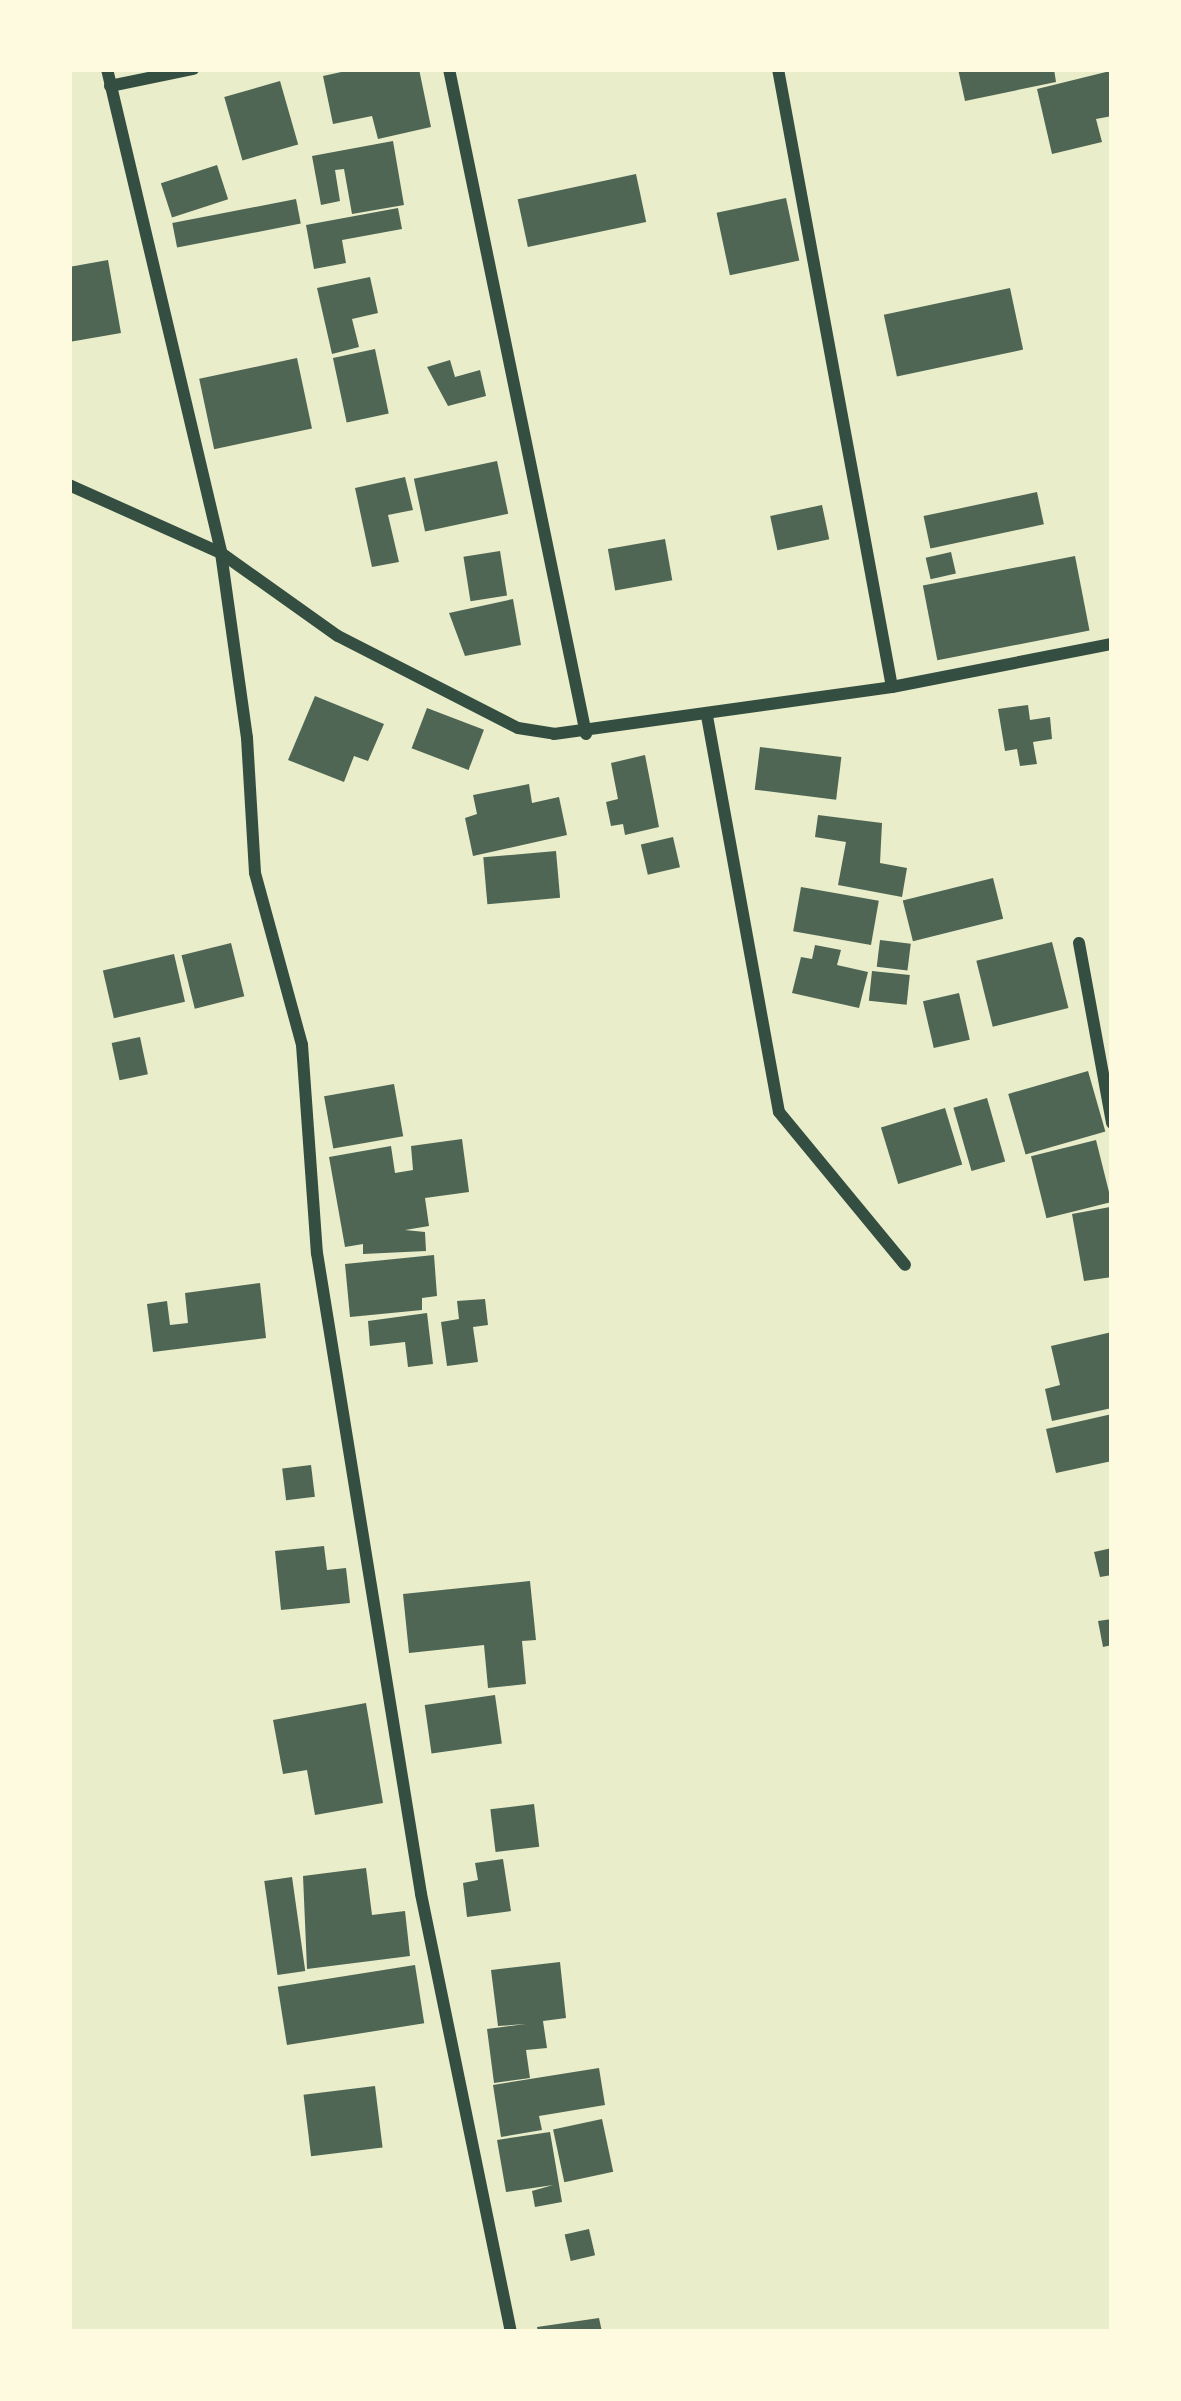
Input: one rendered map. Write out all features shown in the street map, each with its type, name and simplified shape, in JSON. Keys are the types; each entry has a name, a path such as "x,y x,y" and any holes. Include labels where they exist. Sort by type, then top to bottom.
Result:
{"street":[{"path":"107,69 221,553 248,738 255,873 302,1045 317,1252 421,1894 511,2332"},
{"path":"110,86 193,69"},
{"path":"449,69 586,734"},
{"path":"778,69 892,687"},
{"path":"69,485 221,553 338,636 498,718 536,731 586,734 707,716 892,687 1112,644"},
{"path":"707,716 779,1112 905,1265"},
{"path":"1079,943 1112,1123"}],"building":[{"path":"355,69 419,69 431,127 378,139 372,116 333,124 323,76"},
{"path":"958,69 1054,69 1056,82 965,101"},
{"path":"1110,71 1112,116 1096,119 1102,142 1052,154 1037,89"},
{"path":"280,81 298,144 242,160 224,97"},
{"path":"393,141 404,205 352,214 344,169 335,170 340,201 321,205 312,156"},
{"path":"217,165 228,199 172,217 161,183"},
{"path":"636,174 646,222 528,247 518,199"},
{"path":"786,198 799,261 730,275 717,213"},
{"path":"296,199 301,224 177,248 172,223"},
{"path":"398,208 402,229 342,240 346,263 314,269 306,225"},
{"path":"108,260 121,333 69,342 69,267"},
{"path":"370,277 378,313 352,319 359,347 332,354 317,288"},
{"path":"1010,288 1023,350 897,376 884,315"},
{"path":"375,349 389,414 347,422 333,358"},
{"path":"297,358 312,428 214,449 199,379"},
{"path":"450,360 455,377 480,370 486,396 448,406 427,367"},
{"path":"497,461 508,514 425,531 414,479"},
{"path":"405,477 413,510 388,515 399,562 372,567 355,488"},
{"path":"1037,492 1044,524 930,548 924,516"},
{"path":"822,505 829,539 777,550 770,516"},
{"path":"665,539 672,580 615,590 608,549"},
{"path":"500,551 507,595 470,601 463,557"},
{"path":"951,552 956,573 931,579 926,558"},
{"path":"1075,556 1090,631 937,660 923,586"},
{"path":"513,599 521,645 465,656 449,613"},
{"path":"315,696 384,724 368,761 354,756 344,782 288,760"},
{"path":"1028,705 1030,720 1050,717 1052,739 1033,742 1037,764 1020,766 1017,749 1005,751 998,709"},
{"path":"427,708 484,730 469,770 412,748"},
{"path":"760,747 841,757 836,800 755,790"},
{"path":"645,755 659,827 625,835 623,824 611,826 606,802 618,799 611,763"},
{"path":"529,784 532,803 559,797 567,835 473,856 465,818 477,814 473,795"},
{"path":"818,815 882,823 880,863 907,868 902,897 838,885 846,842 815,837"},
{"path":"673,837 680,867 648,875 641,844"},
{"path":"556,851 560,898 487,904 483,857"},
{"path":"993,878 1003,919 913,941 903,900"},
{"path":"801,887 879,901 871,945 793,931"},
{"path":"880,940 911,944 907,971 877,967"},
{"path":"1052,942 1068,1008 993,1027 976,961"},
{"path":"231,943 244,996 195,1009 182,955"},
{"path":"815,945 841,950 837,965 868,972 859,1008 792,993 801,957 812,959"},
{"path":"174,954 185,1002 114,1018 103,970"},
{"path":"872,971 910,975 907,1005 869,1001"},
{"path":"959,993 970,1040 934,1048 923,1001"},
{"path":"140,1037 148,1074 120,1080 112,1043"},
{"path":"1088,1071 1105,1132 1026,1154 1008,1094"},
{"path":"394,1084 403,1136 333,1149 324,1096"},
{"path":"987,1098 1005,1161 972,1171 953,1108"},
{"path":"945,1108 962,1164 898,1184 881,1128"},
{"path":"462,1139 469,1192 425,1198 429,1226 405,1230 425,1232 426,1251 363,1254 363,1244 345,1247 329,1157 391,1146 395,1173 413,1170 411,1146"},
{"path":"1096,1140 1111,1202 1046,1218 1031,1156"},
{"path":"1110,1207 1112,1277 1084,1281 1072,1214"},
{"path":"434,1255 437,1296 422,1298 422,1310 350,1317 345,1264"},
{"path":"260,1283 266,1338 153,1352 147,1304 167,1301 170,1325 188,1323 185,1293"},
{"path":"485,1299 488,1325 473,1327 478,1362 447,1366 441,1322 459,1319 457,1301"},
{"path":"427,1313 433,1364 408,1367 405,1342 370,1346 368,1321"},
{"path":"1112,1332 1112,1408 1052,1421 1045,1389 1060,1385 1051,1346"},
{"path":"1112,1414 1112,1461 1056,1473 1046,1429"},
{"path":"311,1465 315,1497 286,1500 282,1469"},
{"path":"324,1546 327,1570 346,1568 350,1603 281,1610 275,1551"},
{"path":"1112,1548 1112,1575 1100,1577 1094,1552"},
{"path":"530,1581 536,1640 522,1641 526,1684 488,1688 484,1645 409,1653 403,1594"},
{"path":"1112,1619 1112,1645 1103,1647 1098,1621"},
{"path":"495,1695 502,1744 432,1753 425,1705"},
{"path":"366,1703 383,1803 315,1815 307,1770 283,1774 273,1720"},
{"path":"534,1804 539,1847 496,1852 490,1809"},
{"path":"503,1859 511,1911 467,1917 463,1883 478,1880 475,1863"},
{"path":"366,1868 372,1915 405,1911 410,1956 307,1969 303,1876"},
{"path":"292,1877 305,1971 277,1975 264,1881"},
{"path":"560,1962 566,2018 543,2021 547,2048 526,2050 530,2078 494,2083 487,2029 526,2024 498,2026 491,1970"},
{"path":"415,1965 424,2023 287,2045 278,1987"},
{"path":"599,2068 605,2105 539,2116 542,2130 501,2137 493,2085"},
{"path":"375,2086 383,2148 311,2156 304,2095"},
{"path":"602,2119 613,2172 564,2182 553,2129"},
{"path":"550,2132 562,2202 535,2207 532,2191 553,2185 506,2192 497,2140"},
{"path":"589,2229 595,2255 571,2261 565,2235"},
{"path":"599,2318 602,2332 538,2332 537,2327"}]}
